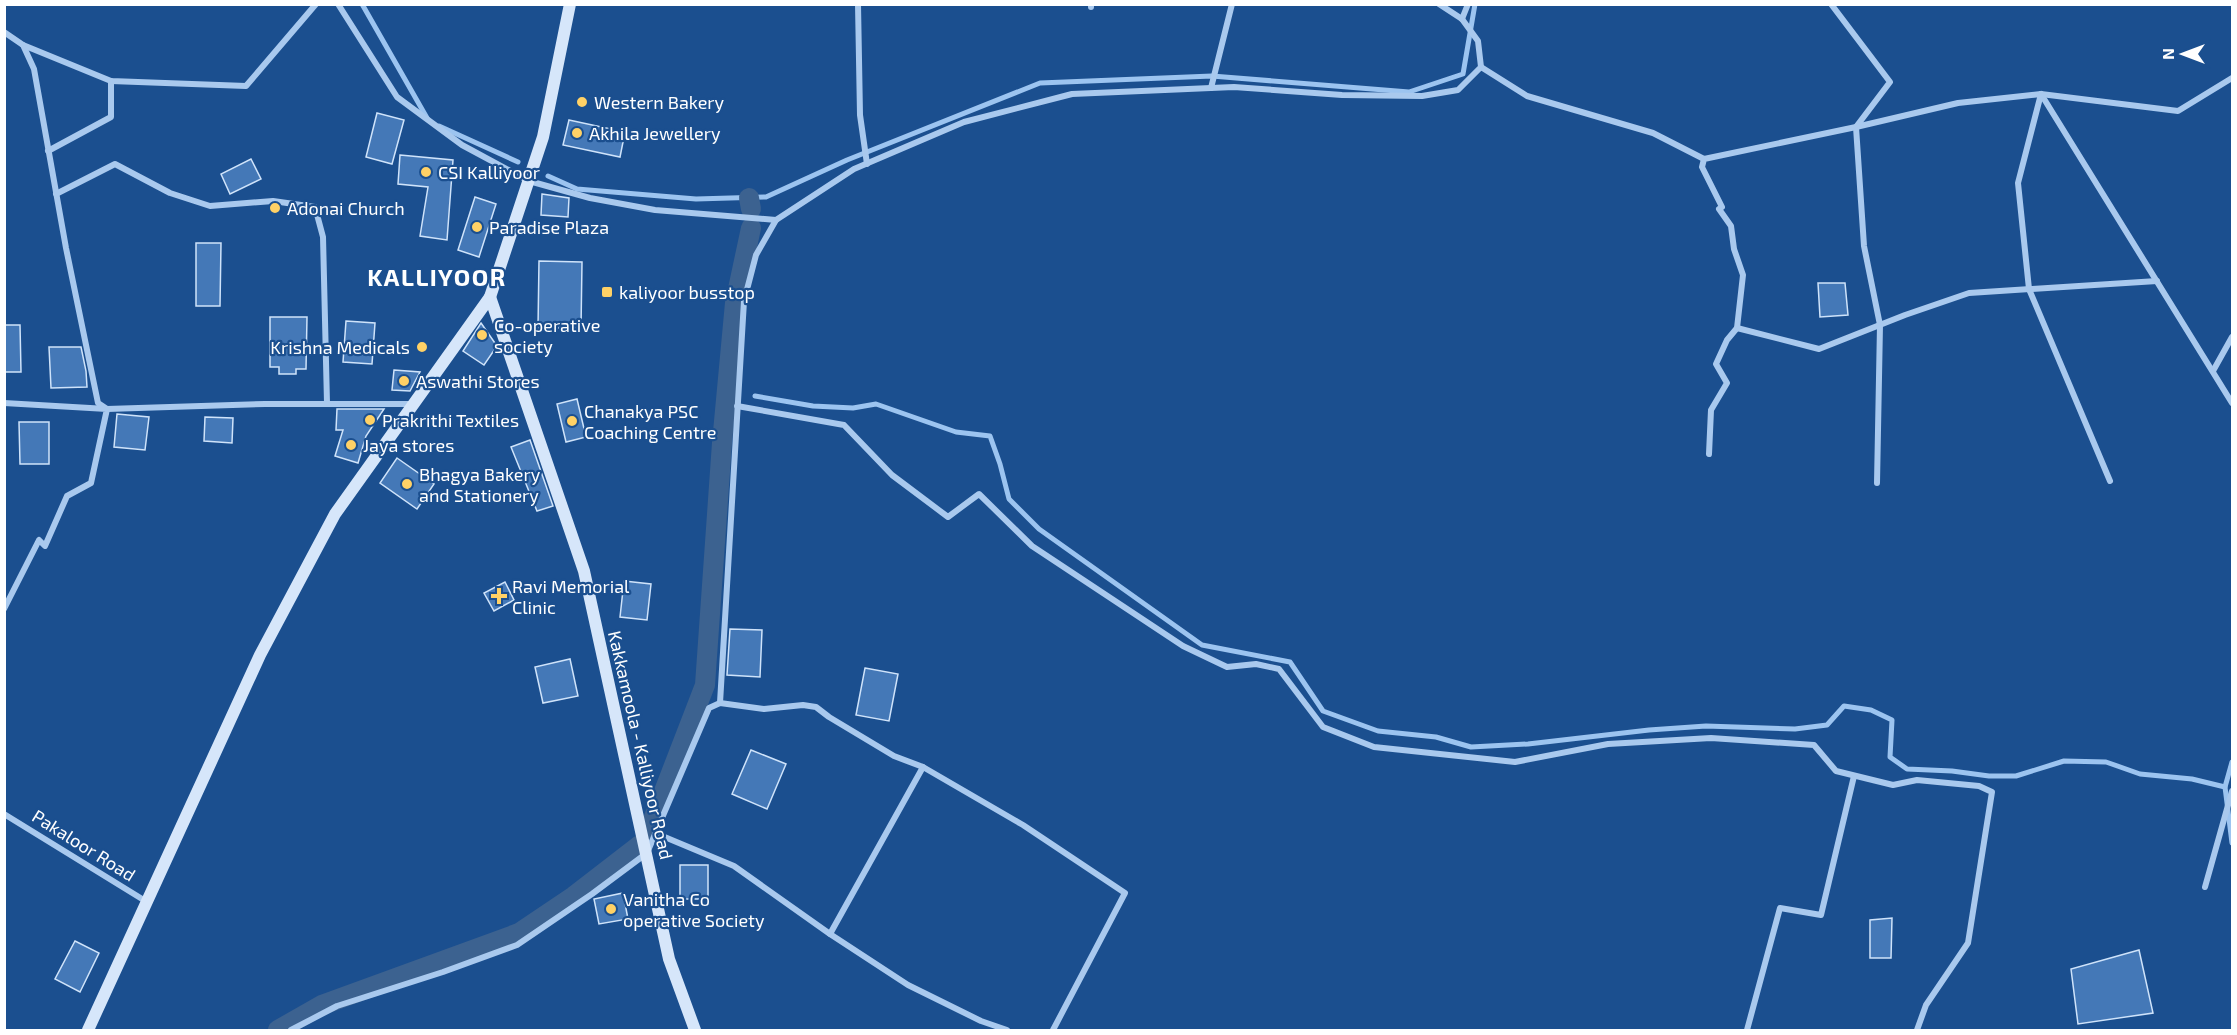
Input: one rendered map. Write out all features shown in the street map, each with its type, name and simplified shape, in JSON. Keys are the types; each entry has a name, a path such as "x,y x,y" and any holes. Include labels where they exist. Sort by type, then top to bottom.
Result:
{"main road":[{"path":"88,1030 260,655 330,524 490,297 543,137 570,4"},
{"name":"Kakkamoola - Kalliyoor Road","path":"490,297 584,571 669,959 695,1030"}],"street":[{"path":"4,32 23,45 111,81 246,86 316,4"},
{"path":"338,4 397,97 462,145 529,181 590,198 655,210 776,220"},
{"path":"858,4 860,115 867,163"},
{"path":"1211,88 1233,4"},
{"path":"1439,4 1462,19 1478,41 1481,67"},
{"path":"1462,19 1468,4"},
{"path":"1831,4 1890,82 1856,127 1864,246 1880,325 1877,483"},
{"path":"23,45 34,69 56,194 98,403 107,409"},
{"path":"720,703 744,301 756,255 776,220 854,169 867,163 964,122 1072,94 1234,87 1342,95 1422,96 1458,90 1481,67"},
{"path":"1481,67 1527,96 1653,133 1704,159 1958,103 2041,93 2178,111 2232,78"},
{"path":"48,151 111,117 111,81"},
{"path":"2041,93 2232,403"},
{"path":"2041,93 2018,183 2029,289 2110,481"},
{"path":"1704,159 1702,167 1722,207 1719,209 1731,226 1734,249 1743,275 1737,328 1727,340 1716,364 1727,383 1711,410 1709,454"},
{"path":"56,194 115,164 170,194 210,206 273,201 315,207 323,237 327,403"},
{"path":"1737,328 1819,349 1969,293 2157,281"},
{"path":"2213,371 2232,338"},
{"path":"4,403 107,409 327,403 414,404"},
{"path":"737,406 844,424 892,475 948,517 979,494 1032,546 1183,646 1227,667 1256,664 1279,669 1323,727 1374,747 1515,762 1608,744 1711,738 1814,745 1836,771 1854,776 1893,786 1917,780 1979,786 1992,792 1968,943 1926,1005 1917,1030"},
{"path":"4,609 39,540 45,546 67,496 91,483 107,409"},
{"path":"291,1030 337,1006 443,972 517,945 647,853 709,708 720,703 764,709 804,705 816,707 894,756 923,767 1023,825 1125,893 1053,1030"},
{"path":"830,934 923,767"},
{"path":"1747,1030 1780,908 1821,915 1854,776"},
{"path":"2205,887 2232,791"},
{"name":"Pakaloor Road","path":"4,814 147,902"},
{"path":"655,833 734,866 830,934 908,985 1007,1030"}],"building":[{"path":"377,113 404,120 392,164 366,157"},
{"path":"569,120 625,132 620,157 563,145"},
{"path":"400,155 453,160 447,240 420,236 428,187 398,184"},
{"path":"251,159 261,179 230,194 221,174"},
{"path":"542,194 569,198 568,217 541,215"},
{"name":"Paradise Plaza","path":"475,197 496,204 479,257 458,250"},
{"path":"196,243 221,243 220,306 196,306"},
{"path":"539,261 582,262 581,328 538,328"},
{"path":"1818,283 1845,283 1848,315 1820,317"},
{"path":"270,317 307,317 306,369 296,369 296,374 279,374 279,367 270,367"},
{"path":"346,321 375,323 372,364 343,362"},
{"name":"Co-operative society","path":"481,323 497,346 484,365 463,351"},
{"path":"4,325 20,325 21,372 4,372"},
{"path":"49,347 81,347 87,387 51,388"},
{"name":"Aswathi Stores","path":"394,370 420,372 410,391 392,390"},
{"name":"Chanakya PSC Coaching Centre","path":"577,399 586,437 566,442 557,404"},
{"path":"337,409 384,409 366,436 358,463 335,456 343,430 336,430"},
{"path":"117,414 149,417 145,450 114,447"},
{"path":"205,417 233,418 232,443 204,441"},
{"path":"19,422 49,422 49,464 20,464"},
{"path":"530,440 553,506 537,511 511,447"},
{"name":"Bhagya Bakery and Stationery","path":"397,458 434,484 417,509 380,483"},
{"path":"624,581 651,584 647,620 620,617"},
{"name":"Ravi Memorial Clinic","path":"505,582 514,600 494,611 484,593"},
{"path":"730,629 762,630 760,677 727,675"},
{"path":"570,659 578,696 543,703 535,667"},
{"path":"865,668 898,674 889,721 856,715"},
{"path":"751,750 786,764 767,809 732,794"},
{"path":"680,865 708,865 708,899 680,899"},
{"name":"Vanitha Co operative Society","path":"623,893 628,919 599,924 594,899"},
{"path":"1892,918 1891,958 1870,958 1870,920"},
{"path":"75,941 99,953 80,992 55,979"},
{"path":"2139,950 2153,1013 2078,1024 2071,969"}],"waterway":[{"path":"362,4 427,118"},
{"path":"548,176 577,189 696,199 766,197 847,160 1040,83 1212,76 1409,92 1463,74 1475,4"},
{"path":"439,126 518,162"},
{"path":"749,198 751,209"},
{"path":"646,838 705,685 722,443 735,303 751,228"},
{"path":"755,396 813,406 853,408 876,404 956,432 990,436 1009,499 1039,529 1202,645 1290,662 1323,711 1378,731 1436,737 1471,747 1528,744 1706,726 1795,729 1827,725 1844,706 1871,710 1892,720 1890,757 1907,769 2016,776 2064,761 2106,762 2140,774 2192,779 2225,787"},
{"path":"2232,762 2225,787 2232,843"},
{"path":"278,1030 322,1005 519,933 574,896 640,845"}],"place":[{"name":"Western Bakery","path":"582,102"},
{"name":"Akhila Jewellery","path":"577,133"},
{"name":"CSI Kalliyoor","path":"426,172"},
{"name":"Adonai Church","path":"275,208"},
{"name":"Paradise Plaza","path":"477,227"},
{"name":"kaliyoor busstop","path":"607,292"},
{"name":"Co-operative society","path":"482,335"},
{"name":"Krishna Medicals","path":"422,347"},
{"name":"Aswathi Stores","path":"404,381"},
{"name":"Prakrithi Textiles","path":"370,420"},
{"name":"Chanakya PSC Coaching Centre","path":"572,421"},
{"name":"Jaya stores","path":"351,445"},
{"name":"Bhagya Bakery and Stationery","path":"407,484"},
{"name":"Ravi Memorial Clinic","path":"499,596"},
{"name":"Vanitha Co operative Society","path":"611,909"}],"district":[{"name":"KALLIYOOR","path":"437,276"}]}
